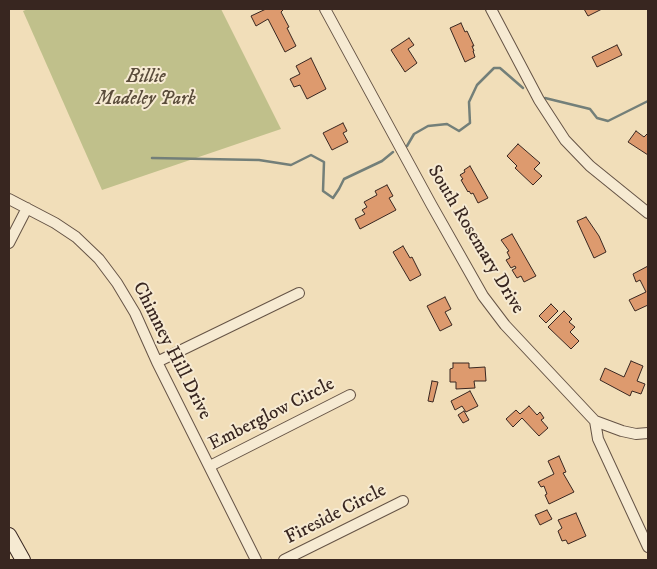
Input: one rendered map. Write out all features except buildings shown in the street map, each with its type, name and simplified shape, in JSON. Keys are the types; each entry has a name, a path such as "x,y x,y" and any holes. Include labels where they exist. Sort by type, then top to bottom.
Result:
{"main road":[{"path":"9,535 23,560"}],"street":[{"name":"South Rosemary Drive","path":"325,9 483,296 510,332 595,421 622,431 636,434 648,433"},
{"path":"492,9 539,100 565,140 590,166 648,213"},
{"name":"Chimney Hill Drive","path":"9,199 76,236 99,259 117,282 135,313 157,362 256,560"},
{"path":"9,243 27,208"},
{"path":"157,362 299,293"},
{"name":"Emberglow Circle","path":"210,466 350,396"},
{"path":"595,421 598,439 648,548"},
{"name":"Fireside Circle","path":"284,560 403,501"}],"green space":[{"name":"Billie Madeley Park","path":"28,9 221,9 281,129 102,190 23,11"}],"waterway":[{"path":"407,146 414,134 428,126 447,124 459,131 470,123 469,102 477,85 494,68 500,68 523,88"},
{"path":"545,98 590,109 597,118 608,121 648,101"},
{"path":"152,158 259,160 291,165 311,155 324,162 323,191 333,198 344,179 382,161 393,152"}]}
